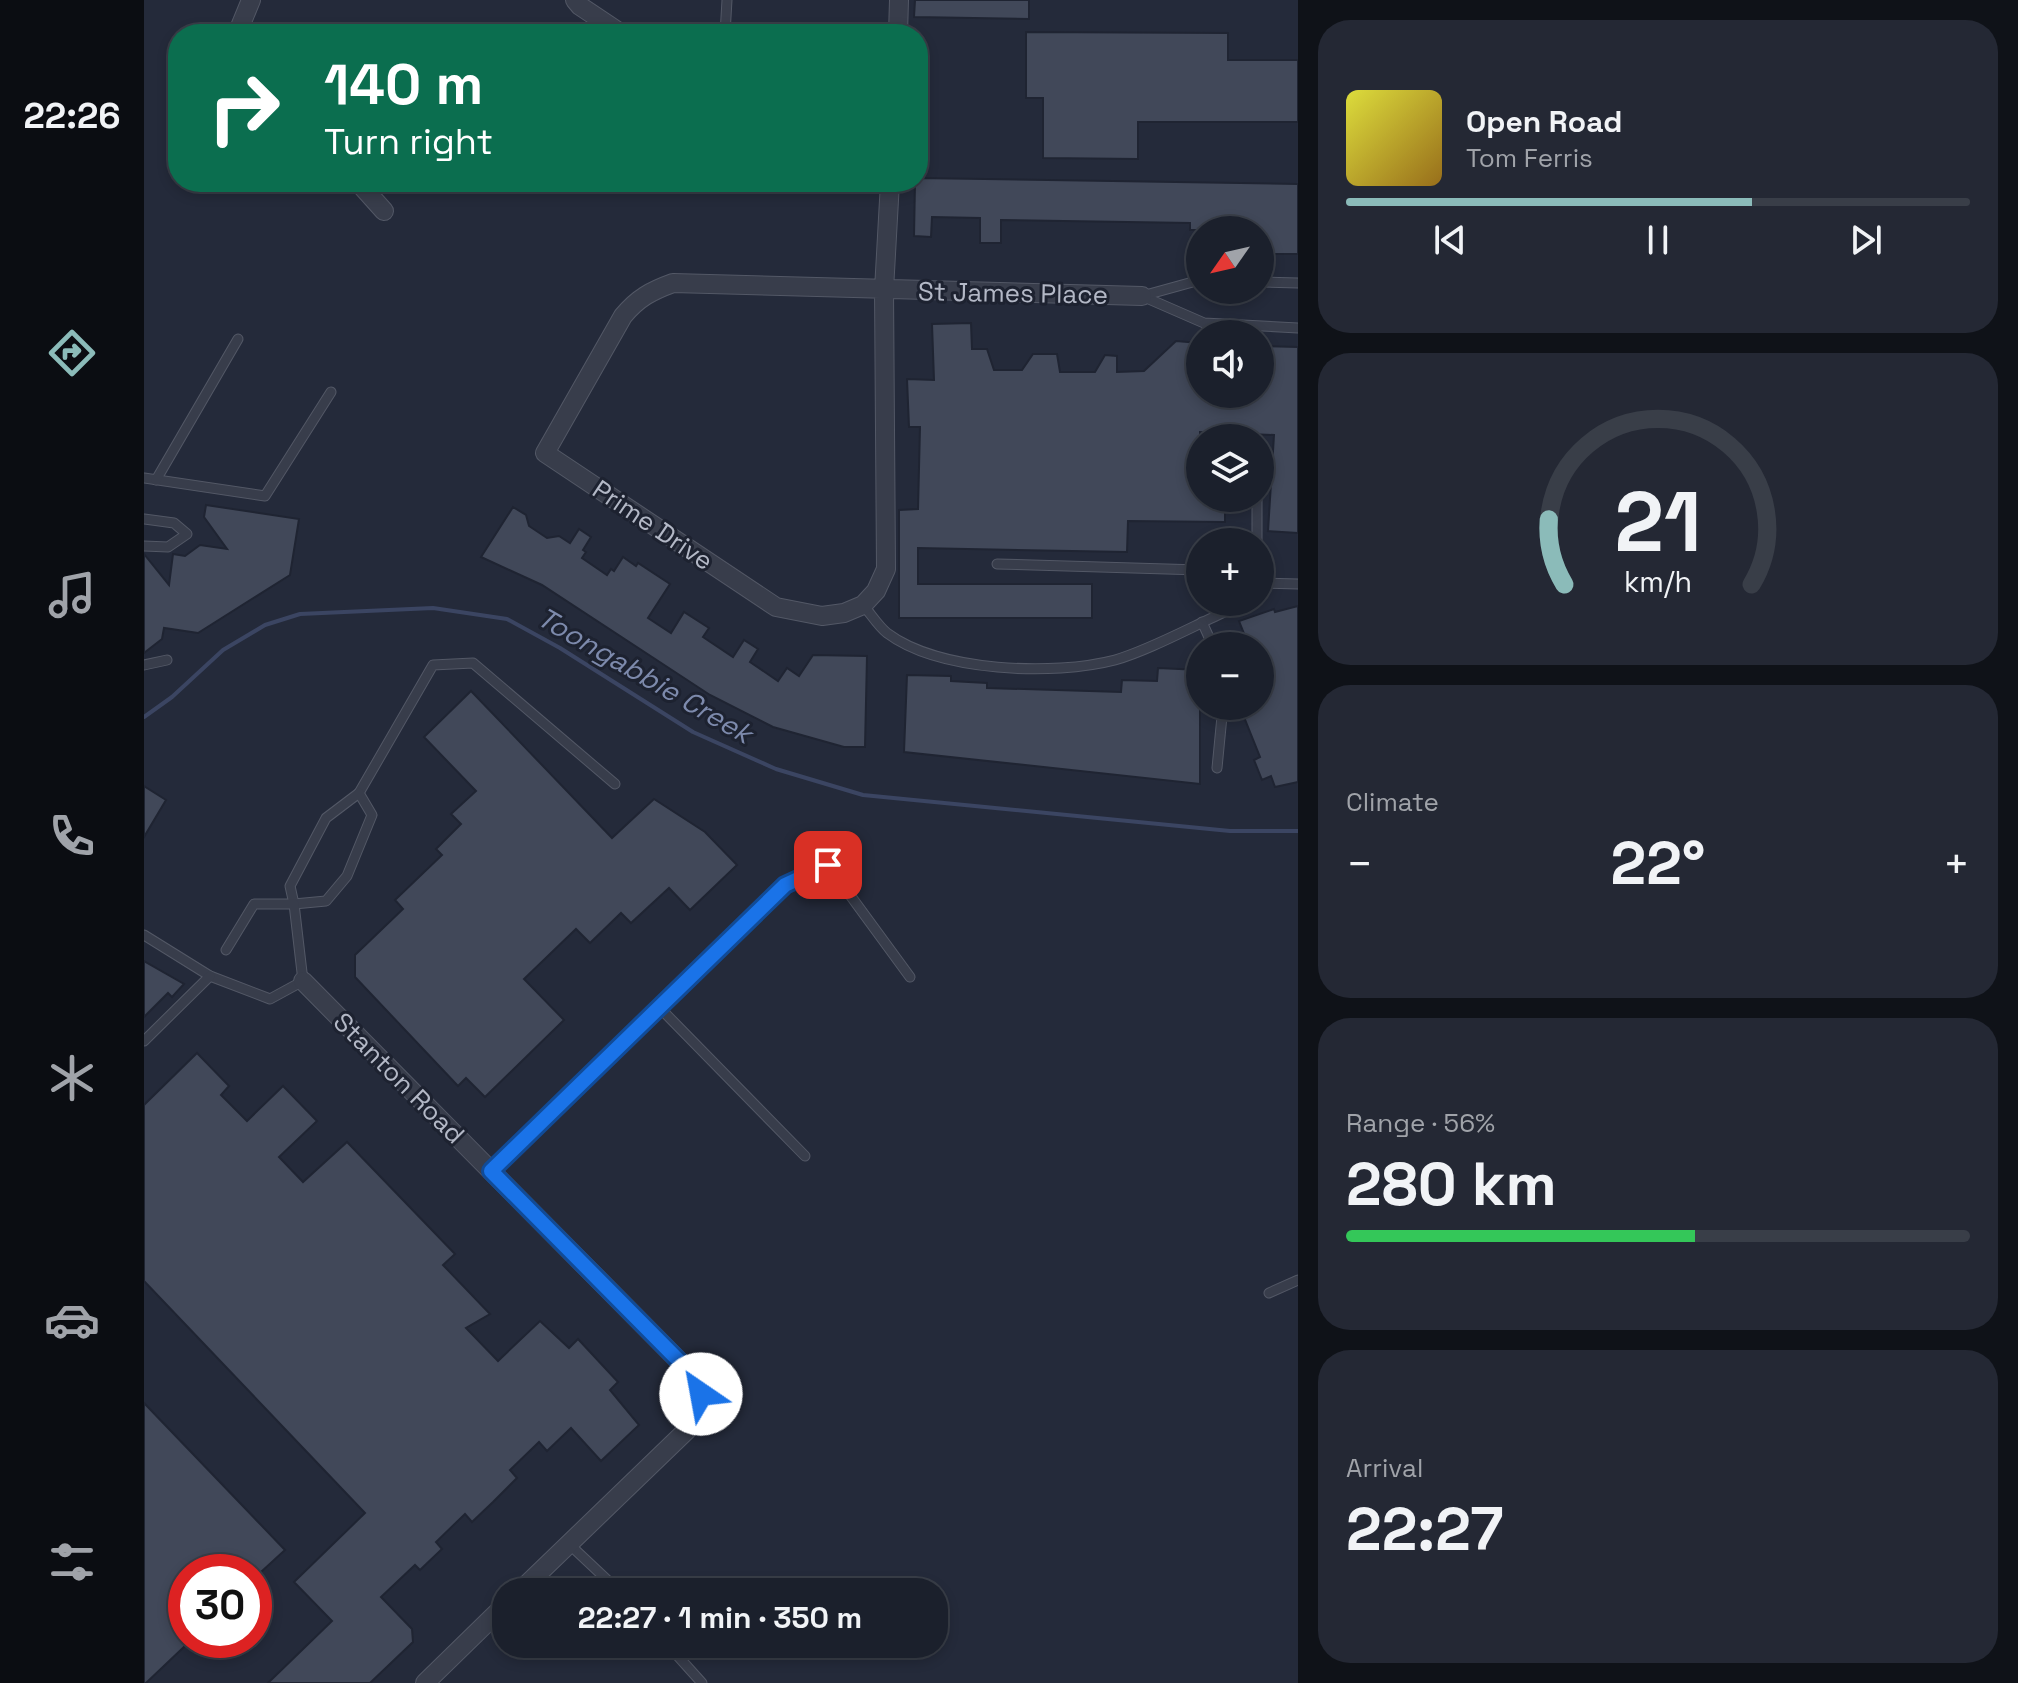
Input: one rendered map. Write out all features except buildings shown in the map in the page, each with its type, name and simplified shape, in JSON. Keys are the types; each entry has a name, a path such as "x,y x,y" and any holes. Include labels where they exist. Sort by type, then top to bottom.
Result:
{"street":[{"path":"241,24 251,0"},
{"path":"575,0 607,24"},
{"path":"898,24 899,0"},
{"path":"367,192 384,211"},
{"path":"863,605 876,591 886,569 884,290 889,192"},
{"name":"Prime Drive","path":"863,605 844,613 822,616 776,607 545,453 623,316 635,301 650,291 673,283 884,290"},
{"name":"St James Place","path":"884,290 1142,296"},
{"name":"Stanton Road","path":"303,981 698,1383 701,1394 696,1419 687,1430 534,1578"},
{"path":"425,1683 492,1618"}],"lane":[{"path":"726,24 727,0"},
{"path":"1274,282 1298,283"},
{"path":"1142,296 1186,284"},
{"path":"1142,296 1204,323 1298,328"},
{"path":"156,480 238,339"},
{"path":"144,478 265,496 331,392"},
{"path":"144,519 174,523 187,534 168,547 144,546"},
{"path":"997,564 1186,570"},
{"path":"1274,583 1298,584"},
{"path":"863,605 886,632 911,646 996,667 1049,669 1081,667 1119,659 1216,616"},
{"path":"1202,622 1207,632"},
{"path":"144,665 167,660"},
{"path":"144,935 210,976 270,999 303,981 290,886 326,818 359,793 433,665 473,663 615,784"},
{"path":"1217,768 1222,720"},
{"path":"226,950 254,904 326,901 347,876 372,815 359,793"},
{"path":"491,1171 785,885 828,865 910,977"},
{"path":"144,1041 210,976"},
{"path":"659,1007 805,1156"},
{"path":"1269,1293 1298,1280"},
{"path":"569,1544 605,1578"},
{"path":"680,1658 702,1683"}],"waterway":[{"name":"Toongabbie Creek","path":"144,717 172,697 223,650 265,625 300,614 433,608 507,619 560,648 693,732 776,769 863,795 1230,831 1298,831"}],"route":[{"path":"701,1394 698,1383 687,1369 491,1171 785,885 828,865"}]}
